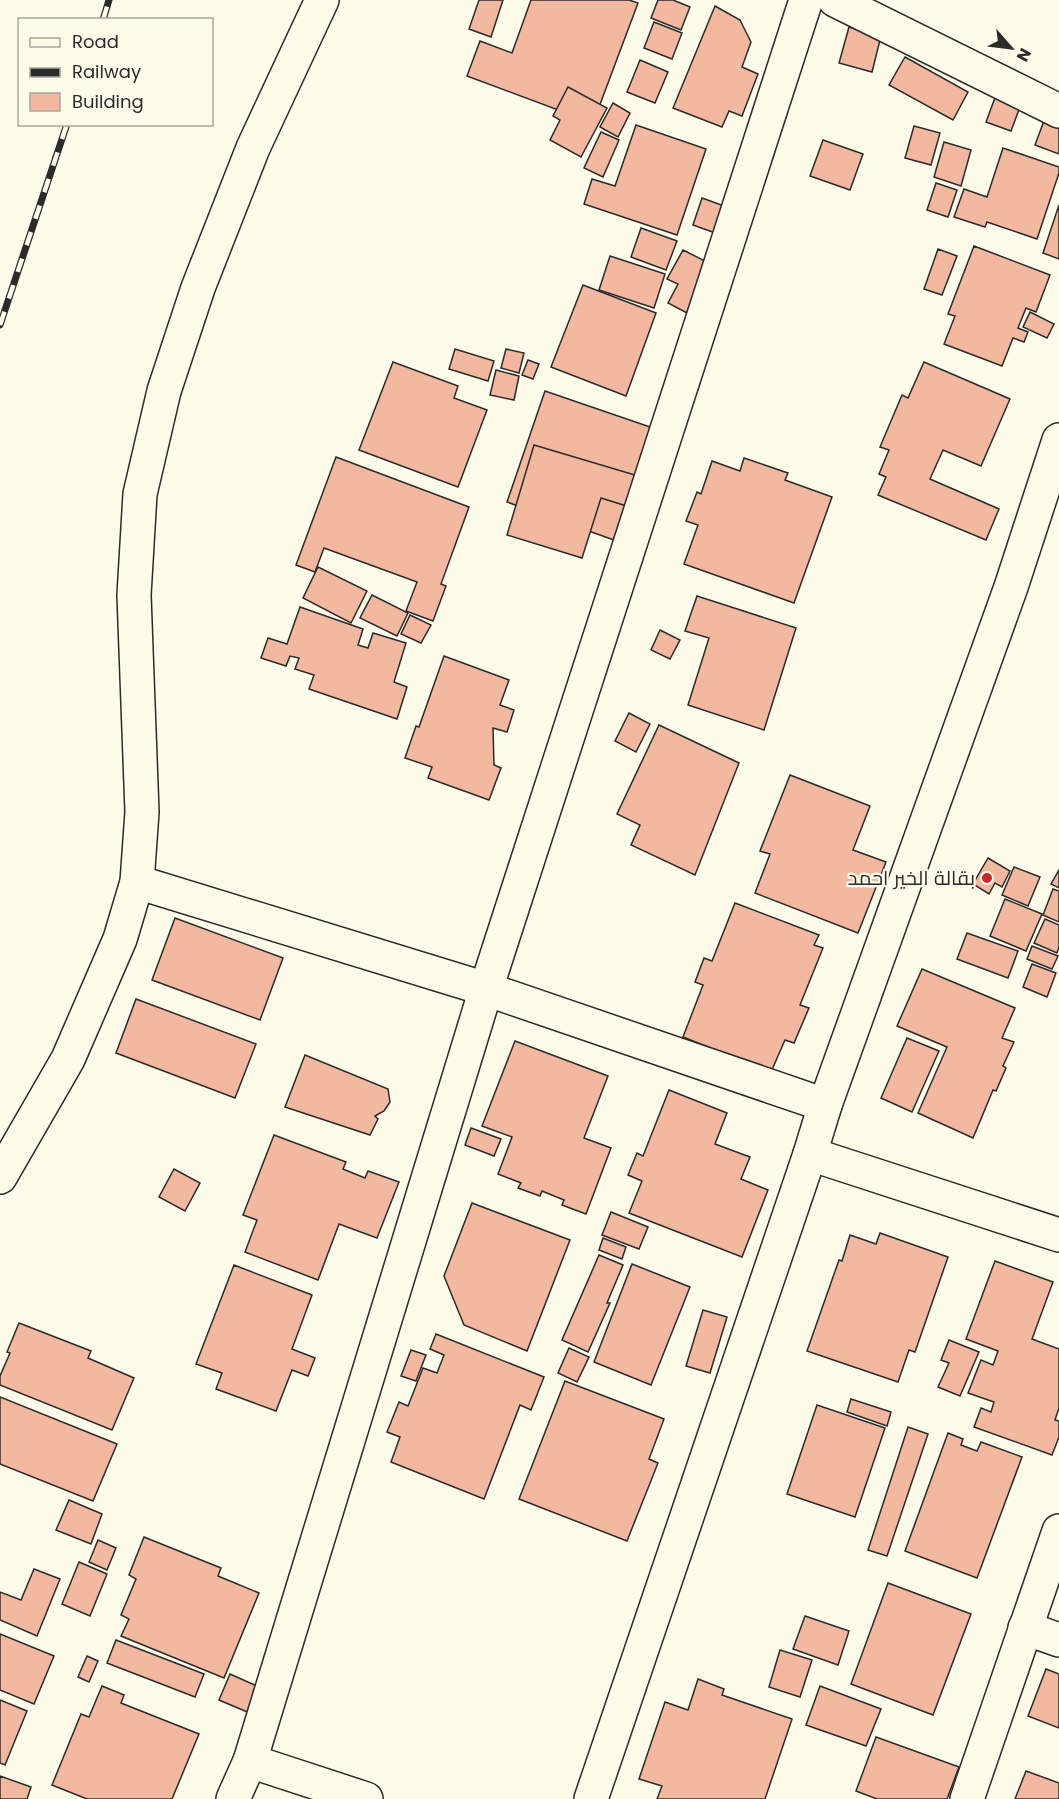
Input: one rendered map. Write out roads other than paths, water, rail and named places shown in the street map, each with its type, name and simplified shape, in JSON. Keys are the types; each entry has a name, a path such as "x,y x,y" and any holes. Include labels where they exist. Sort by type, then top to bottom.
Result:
{"street":[{"path":"0,1177 68,1059 120,939 137,882 142,812 134,595 140,494 164,391 198,288 253,148 322,0"},
{"path":"233,1799 250,1761 486,989 806,0"},
{"path":"835,0 1059,111"},
{"path":"591,1799 825,1105 1011,587 1059,440"},
{"path":"137,882 486,989 825,1105"},
{"path":"810,1154 1059,1234"},
{"path":"967,1799 1059,1531"},
{"path":"1025,1628 1059,1640"},
{"path":"250,1761 366,1799"}],"railway":[{"path":"104,18 109,0"},
{"path":"0,325 66,126"}],"place":[{"name":"بقالة الخير احمد","path":"987,878"}]}
